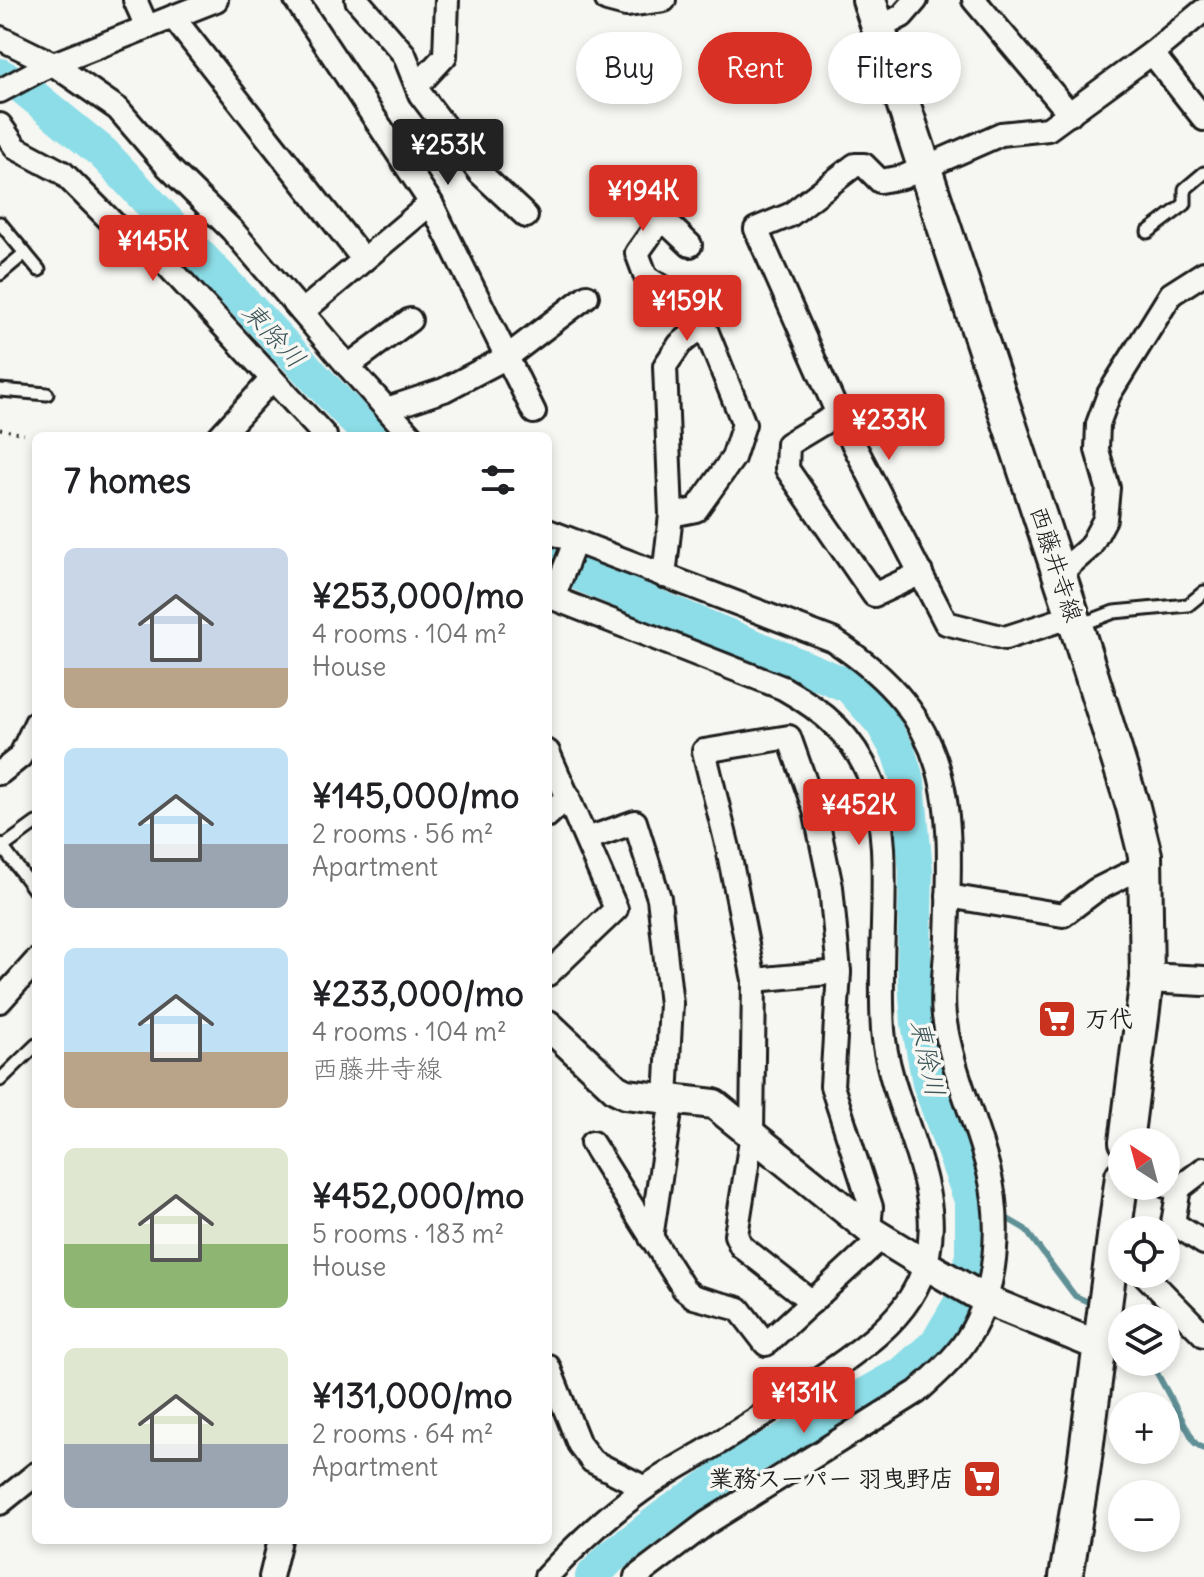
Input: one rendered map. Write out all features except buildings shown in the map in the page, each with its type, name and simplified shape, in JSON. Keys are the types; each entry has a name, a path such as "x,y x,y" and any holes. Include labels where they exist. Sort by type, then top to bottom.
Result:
{"main road":[{"name":"西藤井寺線","path":"874,14 1133,807 1146,865 1147,978 1128,1128"},
{"path":"1066,1577 1110,1288"}],"street":[{"path":"135,0 147,27"},
{"path":"0,91 47,67 216,0"},
{"path":"296,0 431,203 534,412"},
{"path":"357,0 404,54 420,94 480,173 526,216"},
{"path":"417,86 445,56 447,0"},
{"path":"607,0 626,5 664,0"},
{"path":"874,14 902,16 916,0"},
{"path":"974,0 1070,114"},
{"path":"1075,622 1005,638 946,623 838,414 756,229 790,215 855,165 864,165 880,181 903,177 1001,134 1048,129 1152,53 1204,10"},
{"path":"173,17 363,259"},
{"path":"0,38 118,109 168,167 232,230 407,432"},
{"path":"1152,53 1204,119"},
{"path":"0,125 16,148 63,173 121,231 143,239 321,432"},
{"path":"629,187 690,245"},
{"path":"302,312 431,203"},
{"path":"662,218 637,253 646,277 691,305 704,325 744,424 733,458 696,510 671,515"},
{"path":"1059,574 1090,547 1105,519 1108,488 1097,450 1098,424 1109,394 1171,294 1204,273"},
{"path":"387,409 444,390 507,357 587,296"},
{"path":"348,366 410,320"},
{"path":"664,576 671,515 665,366 680,344 704,325"},
{"path":"224,432 272,379"},
{"path":"838,414 788,444 787,469 874,595 921,573"},
{"path":"552,534 572,546 664,576 833,640 861,658 886,681 925,730 941,771 947,809 944,1015 957,1074 988,1169 996,1214 986,1300 968,1338 944,1368 917,1392 707,1523 636,1577"},
{"path":"546,1577 573,1549 645,1488 799,1394 878,1336 909,1299 926,1265 930,1199 883,1034 885,889 881,817 873,784 861,758 817,707 783,688 552,594 572,546"},
{"path":"0,773 20,757 32,732"},
{"path":"812,1302 741,1246 736,1235 752,1134 754,980 728,848 704,751 789,737 815,810 831,887 839,972 832,1086 871,1207 876,1233"},
{"path":"552,761 616,909 552,970"},
{"path":"552,811 568,796"},
{"path":"587,839 635,822 659,898 671,1004 669,1099 651,1238"},
{"path":"948,896 1063,915 1096,890 1146,865"},
{"path":"0,1001 32,965"},
{"path":"754,980 839,972"},
{"path":"1147,978 1204,981"},
{"path":"552,1029 616,1089 626,1094 714,1104 876,1233 986,1300 1103,1322"},
{"path":"592,1143 684,1289 694,1297 739,1309 766,1344 812,1302 876,1233"},
{"path":"1180,1182 1204,1169"},
{"path":"1172,1200 1173,1223 1204,1243"},
{"path":"1158,1288 1204,1335"},
{"path":"552,1376 579,1444 592,1461 645,1488"},
{"path":"0,1503 32,1477"},
{"path":"271,1577 279,1544"},
{"path":"1054,1577 1066,1577"}],"lane":[{"path":"1148,232 1185,204 1185,189 1204,173"},
{"path":"0,223 39,270"},
{"path":"0,274 25,253"},
{"path":"0,390 47,394"},
{"path":"1075,622 1114,612 1188,605 1204,592"},
{"path":"32,826 1,846 32,887"},
{"path":"0,1080 32,1049"}],"path":[{"path":"0,429 24,434"}],"waterway":[{"name":"東除川","path":"0,75 21,86 103,153 366,432"},
{"name":"東除川","path":"552,563 849,686 882,723 898,751 908,782 916,871 914,965 918,1023 929,1083 972,1203 972,1256 960,1304 937,1343 903,1373 739,1465 666,1515 610,1558 592,1577"},
{"path":"972,1203 991,1211"},
{"path":"1001,1215 1025,1229 1075,1296 1095,1305"},
{"path":"1159,1376 1195,1443 1204,1449"}],"place":[{"name":"万代","path":"1057,1019"},
{"name":"業務スーパー 羽曳野店","path":"982,1479"}]}
